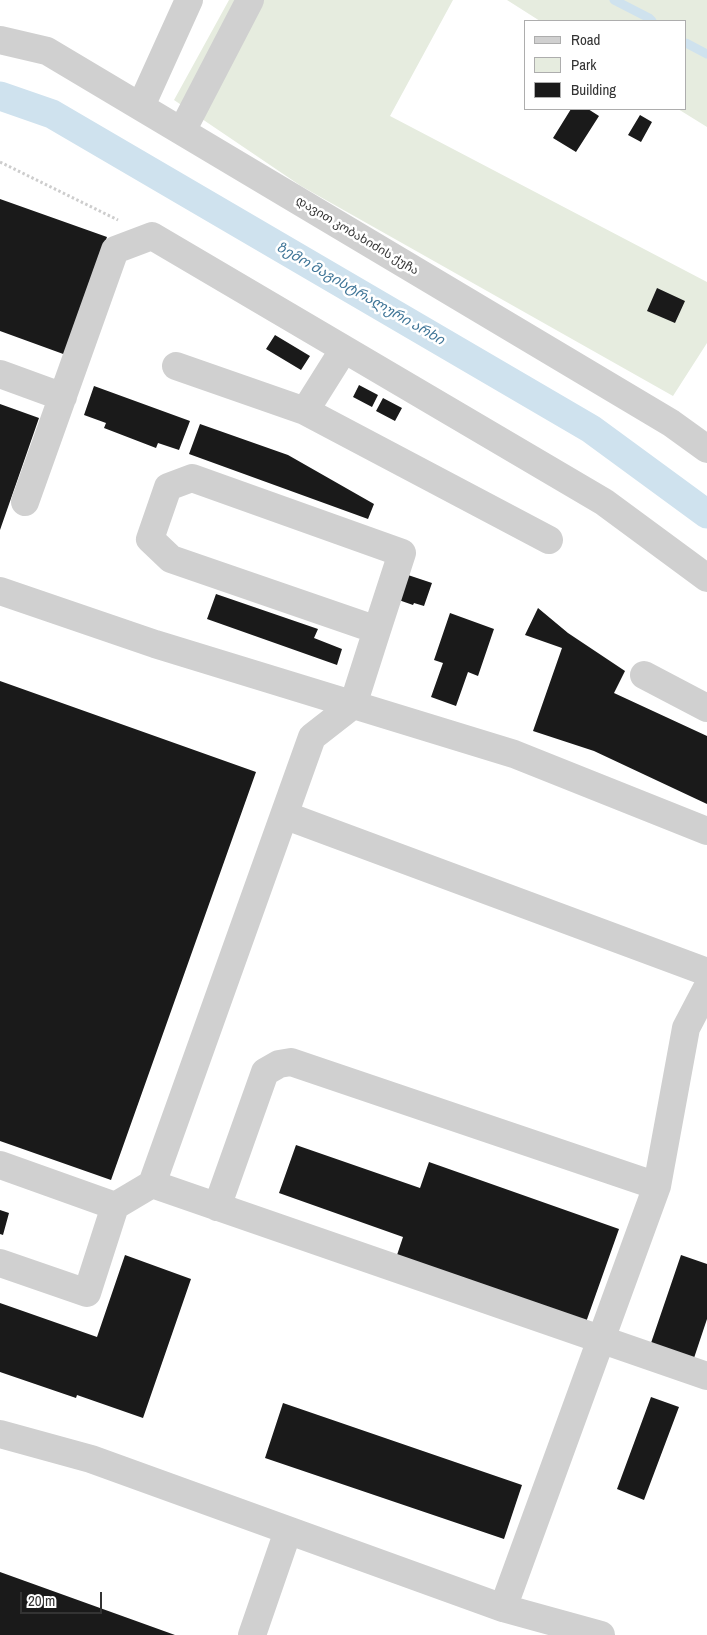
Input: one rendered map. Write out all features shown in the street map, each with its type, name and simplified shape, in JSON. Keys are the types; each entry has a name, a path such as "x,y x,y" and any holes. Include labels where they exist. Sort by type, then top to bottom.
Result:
{"street":[{"path":"140,106 189,0"},
{"path":"182,132 250,0"},
{"name":"დავით კობახიძის ქუჩა","path":"0,40 47,51 671,423 707,449"},
{"path":"25,502 115,250 152,236 604,502 707,578"},
{"path":"305,411 344,349"},
{"path":"176,366 305,411 549,540"},
{"path":"0,374 63,397"},
{"path":"0,1263 87,1293 115,1206 152,1184 312,737 353,705 402,553 192,478 168,487 150,539 171,559 377,630"},
{"path":"0,591 155,644 514,754 707,831"},
{"path":"644,675 707,708"},
{"path":"284,815 707,972"},
{"path":"503,1608 658,1186 686,1028 707,988"},
{"path":"217,1207 265,1072 279,1064 291,1062 658,1186"},
{"path":"0,1165 115,1206"},
{"path":"152,1184 707,1376"},
{"path":"0,1434 91,1459 503,1608 601,1635"},
{"path":"252,1635 288,1531"}],"path":[{"path":"0,162 152,236"}],"green space":[{"path":"229,0 453,0 390,116 707,282 707,343 673,396 301,186 174,100"},
{"path":"507,0 707,0 707,127 680,110 687,110 687,20 538,20"}],"building":[{"path":"570,110 590,110 599,116 576,152 553,138"},
{"path":"640,115 652,122 641,142 628,135"},
{"path":"0,199 107,237 66,355 0,331"},
{"path":"657,288 685,301 675,323 647,311"},
{"path":"275,335 310,356 301,370 266,349"},
{"path":"359,385 378,395 372,407 353,397"},
{"path":"94,386 190,421 179,450 158,443 156,448 104,428 106,423 84,415"},
{"path":"383,398 402,408 395,421 376,411"},
{"path":"0,404 39,418 0,530"},
{"path":"200,424 288,455 374,504 368,519 189,454"},
{"path":"402,573 432,583 424,606 414,603 413,605 393,598"},
{"path":"216,594 318,629 314,638 342,649 337,665 207,619"},
{"path":"538,608 568,633 625,671 614,693 707,736 707,804 594,751 533,731 562,648 525,635"},
{"path":"450,613 494,629 478,676 468,672 456,706 431,697 443,663 434,660"},
{"path":"0,681 256,772 111,1180 0,1141"},
{"path":"296,1145 420,1188 429,1162 619,1229 585,1325 396,1258 403,1237 279,1193"},
{"path":"0,1210 9,1213 3,1235 0,1234"},
{"path":"125,1255 191,1279 143,1418 77,1395 76,1398 0,1372 0,1303 97,1337"},
{"path":"681,1255 707,1264 707,1319 694,1358 651,1343"},
{"path":"651,1397 679,1407 644,1500 617,1489"},
{"path":"283,1403 522,1485 504,1539 265,1458"},
{"path":"0,1572 175,1635 0,1635"}],"waterway":[{"path":"614,0 651,20"},
{"path":"687,44 707,54"},
{"name":"ზემო მაგისტრალური არხი","path":"0,96 52,114 591,429 707,514"}]}
